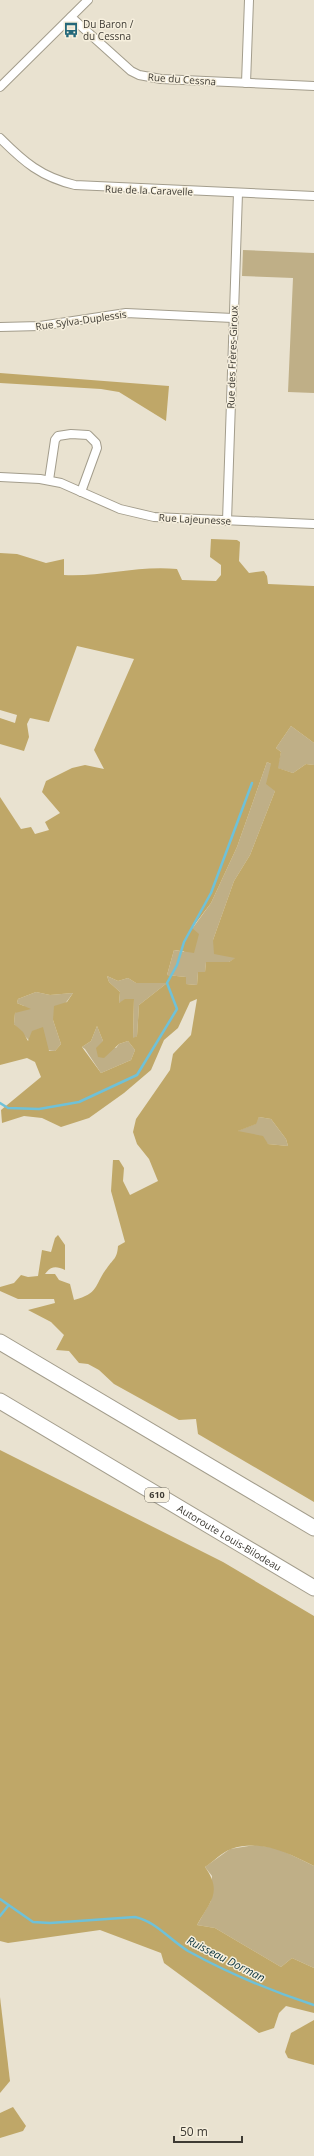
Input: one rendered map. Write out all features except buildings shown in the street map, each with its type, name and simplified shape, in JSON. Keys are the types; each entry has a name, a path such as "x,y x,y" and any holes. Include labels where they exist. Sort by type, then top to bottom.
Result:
{"highway":[{"path":"0,1342 314,1528"},
{"name":"Autoroute Louis-Bilodeau","path":"0,1401 314,1588"}],"street":[{"path":"0,87 88,0"},
{"path":"246,83 249,0"},
{"name":"Rue du Cessna","path":"71,17 123,66 139,75 161,79 314,86"},
{"name":"Rue de la Caravelle","path":"0,138 25,162 40,172 56,181 75,185 238,194 314,196"},
{"name":"Rue des Frères-Giroux","path":"227,521 238,194"},
{"name":"Rue Sylva-Duplessis","path":"0,327 40,326 114,313 145,313 233,318"},
{"path":"49,480 55,440 58,436 71,434 88,435 96,443 97,448 82,492"},
{"name":"Rue Lajeunesse","path":"0,477 49,480 82,492 105,504 134,514 175,519 314,524"}],"shaded area":[{"path":"243,250 314,253 314,393 288,392 293,278 242,276"},
{"path":"0,373 169,386 166,421 119,392 101,389 0,383"},
{"path":"211,539 237,540 240,542 239,561 249,573 264,571 267,576 268,584 314,586 314,743 291,726 276,748 281,752 278,768 293,773 306,764 314,765 314,1502 198,1434 196,1419 179,1420 114,1384 99,1370 88,1364 79,1363 69,1351 56,1350 64,1335 51,1322 28,1310 55,1303 54,1299 18,1299 0,1291 0,1287 14,1283 21,1275 28,1277 38,1276 42,1250 51,1252 55,1238 58,1235 65,1245 65,1270 59,1268 49,1269 45,1274 55,1274 59,1280 70,1284 74,1300 88,1294 95,1288 116,1256 118,1246 125,1242 111,1191 113,1160 119,1160 124,1168 123,1181 130,1195 158,1181 149,1159 137,1144 133,1132 136,1119 170,1070 173,1054 191,1035 197,999 190,1002 178,1028 164,1040 151,1070 124,1093 89,1118 61,1127 42,1118 24,1116 2,1123 1,1110 41,1077 35,1062 27,1058 0,1065 0,797 21,829 31,827 35,834 49,830 45,822 60,813 42,792 46,781 72,768 85,765 104,769 94,750 134,659 77,646 49,722 30,718 27,724 29,737 24,751 0,744 0,718 15,723 17,715 0,710 0,553 17,554 46,563 64,559 64,575 163,568 177,569 182,580 216,581 221,575 221,565 210,557","holes":["267,762 271,764 266,784 275,791 250,855 234,881 213,940 214,954 235,958 229,962 206,962 205,972 198,972 197,985 186,984 186,977 167,975 174,950 194,953 199,934 192,928 211,903 237,847","107,976 118,981 128,978 136,983 167,983 139,1005 137,1036 133,1038 134,999 125,999 119,1003 120,992 109,982","36,992 50,995 73,993 67,1002 54,1006 53,1020 61,1044 55,1051 49,1051 43,1027 32,1031 28,1041 23,1032 14,1024 15,1013 31,1009 17,1003 18,999","97,1026 103,1041 96,1048 98,1057 104,1058 119,1044 128,1041 135,1050 131,1060 101,1073 82,1047 91,1041","259,1117 271,1119 286,1139 288,1146 268,1144 263,1136 238,1131 256,1124"]},
{"path":"291,726 314,743 314,765 306,764 293,773 277,768 281,752 276,748"},
{"path":"267,762 271,764 275,791 250,855 234,881 213,940 236,958 229,962 206,962 205,972 198,972 197,985 186,984 186,977 167,975 174,950 184,952 192,929 211,903 237,847"},
{"path":"107,976 118,981 128,978 136,983 167,983 139,1005 137,1036 133,1039 134,999 119,1003 120,992 109,982"},
{"path":"36,992 50,995 73,993 53,1020 61,1044 55,1051 43,1049 37,1046 14,1024 15,1013 24,1006 17,1003 18,999"},
{"path":"97,1026 103,1041 116,1048 119,1044 128,1041 135,1050 131,1060 101,1073 85,1049 82,1047 91,1041"},
{"path":"259,1117 271,1119 286,1139 288,1146 268,1144 237,1131 255,1124"},
{"path":"0,1450 223,1562 314,1616 314,1866 284,1852 264,1847 242,1846 228,1850 205,1867 213,1883 214,1890 213,1897 197,1925 215,1928 281,1967 292,1958 314,1968 314,2013 286,2006 279,2013 274,2028 259,2033 164,1963 161,1953 100,1930 8,1943 0,1941"},
{"path":"255,1845 277,1848 314,1866 314,1968 292,1958 281,1967 215,1928 197,1925 211,1901 212,1876 205,1867 230,1849"},
{"path":"0,1997 10,2081 0,2093"},
{"path":"314,2020 314,2065 288,2058 285,2052 291,2033"},
{"path":"13,2107 26,2126 23,2131 0,2138 0,2113"}],"waterway":[{"path":"0,1103 8,1108 39,1109 79,1102 137,1075 177,1009 167,983 177,965 184,942 211,893 252,783"},
{"name":"Ruisseau Dorman","path":"0,1899 33,1922 50,1923 135,1917 142,1919 156,1927 181,1947 203,1959 250,1981 314,2005"},
{"path":"0,1916 8,1906"}],"place":[{"name":"Du Baron / du Cessna","path":"71,30"}]}
